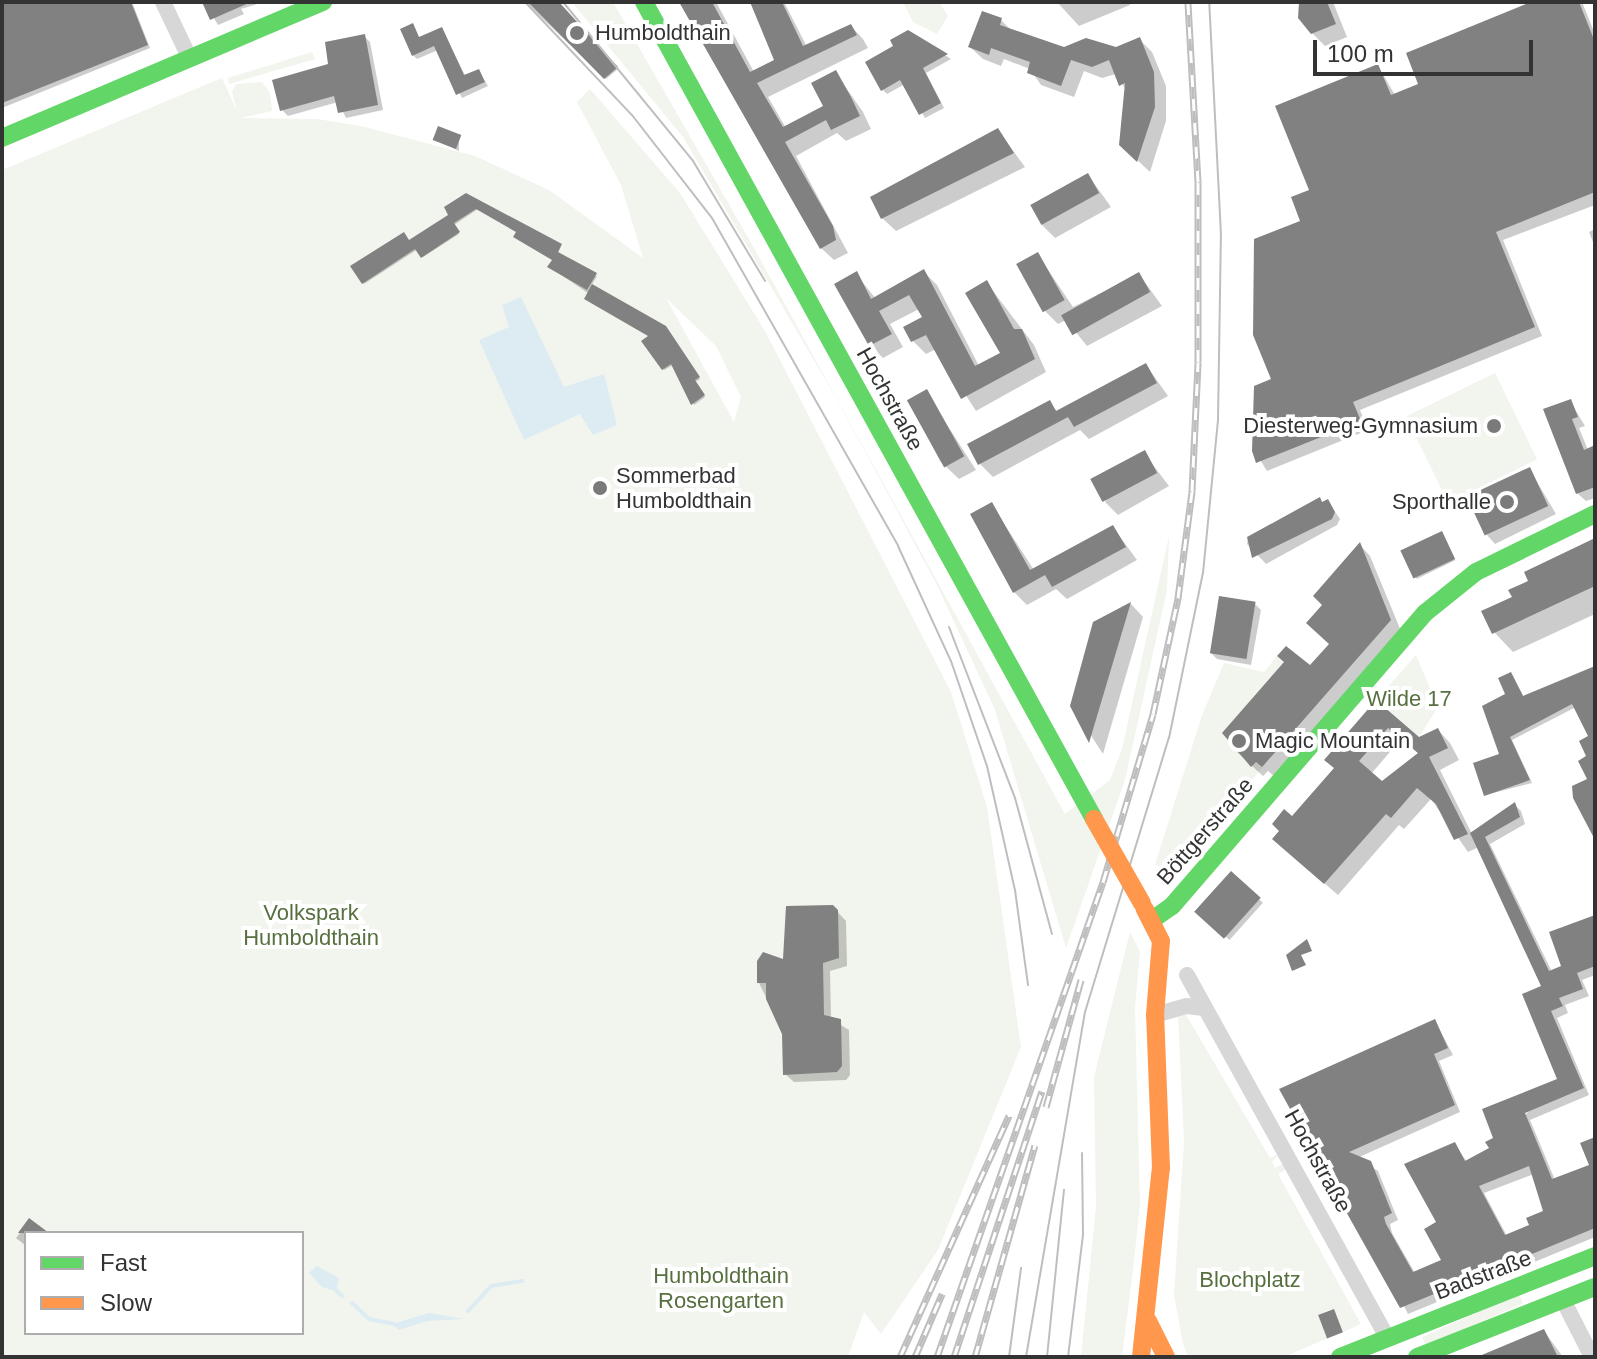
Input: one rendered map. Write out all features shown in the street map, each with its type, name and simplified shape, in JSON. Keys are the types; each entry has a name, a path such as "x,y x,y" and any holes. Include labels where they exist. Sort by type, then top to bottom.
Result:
{"street":[{"path":"163,2 189,57"},
{"path":"2,138 323,2"},
{"name":"Hochstraße","path":"644,2 1152,920"},
{"name":"Böttgerstraße","path":"1152,920 1172,906 1425,613 1476,572 1595,514"},
{"path":"1141,1357 1148,1321 1161,1168 1155,1015 1161,941 1152,920"},
{"name":"Hochstraße","path":"1187,975 1387,1338"},
{"path":"1155,1015 1187,1006 1204,1008"},
{"name":"Badstraße","path":"1340,1357 1595,1256"},
{"path":"1417,1357 1595,1287"},
{"path":"1563,1300 1592,1357"},
{"path":"1148,1321 1166,1357"},
{"path":"1387,1338 1396,1357"}],"green space":[{"path":"572,2 613,2 754,248 1065,814 1110,780 1122,749 1169,536 1167,590 1125,780 1066,948 995,710 937,585 835,396 683,137"},
{"path":"903,2 939,2 948,16 937,34 913,22"},
{"path":"312,52 315,59 229,84 228,78"},
{"name":"Volkspark Humboldthain","path":"222,78 237,111 232,92 236,84 262,82 270,93 272,111 240,118 317,119 361,126 475,156 549,190 643,258 621,185 577,102 590,89 680,193 765,331 951,692 987,807 1021,1047 938,1250 881,1334 864,1312 848,1357 2,1357 2,170","holes":["666,298 716,346 741,397 734,422"]},
{"path":"1495,373 1537,459 1448,503 1406,416"},
{"name":"Wilde 17","path":"1416,655 1438,707 1419,737 1376,700"},
{"name":"Magic Mountain","path":"1277,656 1324,696 1174,870 1155,865 1202,715 1224,663 1264,672"},
{"path":"1130,932 1140,952 1135,1008 1140,1203 1134,1262 1122,1357 1081,1357 1096,1207 1094,1077"},
{"name":"Blochplatz","path":"1185,1013 1270,1158 1279,1154 1272,1162 1275,1168 1284,1163 1288,1168 1278,1174 1361,1324 1343,1332 1334,1310 1328,1310 1319,1316 1328,1338 1284,1357 1188,1357 1183,1344 1174,1295 1184,1141 1178,1017"},
{"path":"1519,1294 1523,1303 1426,1346 1422,1337"}],"shaded area":[{"path":"521,297 564,387 604,374 617,425 593,435 580,414 524,440 479,340 509,327 502,305"},
{"path":"317,1266 339,1278 336,1291 322,1287 309,1273"},
{"path":"429,1313 464,1319 427,1321 399,1330 392,1324"}],"building":[{"path":"2,2 131,2 148,45 2,103"},
{"path":"202,2 251,2 210,20"},
{"path":"528,2 559,2 618,67 604,79"},
{"path":"679,2 712,2 750,72 774,60 750,2 782,2 803,46 851,24 857,35 757,83 783,127 823,106 811,83 836,70 851,97 860,116 831,130 826,120 785,142 833,226 836,240 820,249"},
{"path":"1299,2 1327,2 1336,24 1311,34 1298,18"},
{"path":"1531,2 1579,2 1595,42 1595,192 1496,232 1535,327 1353,402 1361,421 1256,463 1252,451 1254,386 1271,379 1253,335 1254,239 1300,221 1291,197 1309,190 1275,106 1378,64 1391,95 1418,84 1406,53"},
{"path":"982,11 1002,18 1000,25 1064,47 1086,38 1116,47 1140,37 1154,72 1155,107 1137,162 1119,145 1125,83 1119,86 1109,60 1092,67 1071,60 1061,86 1027,73 1030,62 991,48 989,55 968,47"},
{"path":"413,23 419,37 442,27 464,75 479,69 485,82 456,95 434,46 412,56 400,29"},
{"path":"908,30 948,54 923,68 941,103 919,115 900,80 881,91 865,62 893,46 890,40"},
{"path":"365,34 378,105 338,113 334,96 280,111 272,80 328,64 325,42"},
{"path":"438,126 461,135 456,149 433,140"},
{"path":"998,128 1014,153 881,219 870,197"},
{"path":"1088,173 1099,193 1041,225 1030,205"},
{"path":"466,193 562,244 558,252 597,273 587,290 547,267 552,260 513,237 516,232 476,209 454,223 460,232 421,258 415,249 362,284 350,266 404,232 409,240 448,215 444,207"},
{"path":"1038,252 1065,300 1043,312 1016,264"},
{"path":"924,269 975,366 1000,353 965,293 987,280 1014,329 1022,329 1035,359 961,399 926,335 911,342 903,327 922,317 909,295 879,311 892,334 869,346 834,284 857,271 871,299"},
{"path":"1139,272 1150,292 1072,335 1061,315"},
{"path":"592,284 666,326 700,377 695,380 705,395 691,405 671,364 662,370 641,341 648,336 584,299"},
{"path":"1146,363 1157,383 1074,427 1068,417 978,465 967,444 1050,400 1056,411"},
{"path":"927,389 964,456 944,467 907,400"},
{"path":"1571,399 1578,417 1572,419 1584,450 1595,445 1595,487 1576,494 1543,409"},
{"path":"1145,450 1157,473 1102,502 1090,479"},
{"name":"Sporthalle","path":"1530,467 1548,506 1485,536 1467,497"},
{"path":"1320,497 1322,502 1328,499 1335,512 1332,519 1252,558 1247,537"},
{"path":"992,502 1030,570 1113,525 1126,547 1052,587 1045,575 1013,593 970,514"},
{"path":"1442,531 1455,559 1413,579 1400,550"},
{"path":"1595,538 1595,586 1492,634 1481,611 1512,597 1508,590 1528,581 1524,572"},
{"path":"1360,542 1391,620 1262,767 1256,762 1251,767 1222,733 1284,662 1277,656 1286,646 1310,665 1329,644 1306,623 1322,605 1313,596"},
{"path":"1219,596 1256,602 1246,659 1210,653"},
{"path":"1131,602 1089,743 1070,706 1093,622"},
{"path":"1595,666 1595,840 1573,798 1572,786 1587,779 1578,761 1586,756 1579,741 1588,736 1572,704 1510,737 1530,780 1484,796 1473,763 1499,754 1482,706 1505,694 1498,678 1511,672 1523,696"},
{"path":"1376,700 1419,737 1438,728 1448,748 1429,757 1468,834 1454,840 1436,804 1417,788 1391,818 1386,814 1324,884 1272,839 1279,831 1272,824 1284,809 1292,816 1334,768 1324,760","holes":["1388,728 1418,753 1382,781 1359,761"]},
{"path":"1515,802 1520,817 1485,837 1549,971 1561,966 1549,932 1595,915 1595,966 1577,973 1583,989 1559,998 1563,1006 1551,1011 1584,1088 1525,1113 1552,1179 1589,1165 1580,1143 1595,1137 1595,1228 1400,1308 1335,1192 1342,1189 1329,1161 1320,1163 1279,1089 1435,1019 1448,1048 1434,1054 1455,1105 1349,1152 1371,1161 1392,1213 1384,1217 1386,1224 1413,1272 1441,1260 1424,1229 1436,1222 1404,1164 1455,1142 1465,1161 1489,1148 1485,1142 1493,1138 1482,1109 1557,1079 1522,994 1541,986 1470,833","holes":["1529,1166 1543,1211 1526,1218 1529,1225 1505,1235 1479,1186"]},
{"path":"1231,871 1261,898 1224,939 1194,912"},
{"path":"833,905 838,910 839,958 823,963 824,1015 841,1019 842,1066 837,1072 783,1075 782,1034 766,999 766,983 757,983 757,961 763,952 783,959 786,906"},
{"path":"1307,939 1312,951 1301,955 1306,965 1292,971 1286,955"},
{"path":"29,1218 46,1231 24,1231 18,1233"},
{"path":"1334,1309 1343,1332 1327,1338 1318,1315"},
{"path":"1544,1329 1558,1357 1477,1357"}],"waterway":[{"path":"468,1311 491,1286 523,1281"},
{"path":"335,1289 342,1296"},
{"path":"352,1303 369,1319 394,1324"}],"tram line":[{"path":"525,2 632,115 712,218 898,546 951,661 987,766 1015,890 1028,985"},
{"path":"563,2 693,161 765,281"},
{"path":"1026,1357 1085,1012 1169,738 1203,573 1218,420 1221,235 1209,2"},
{"path":"949,627 1015,798 1052,934"},
{"path":"1068,1357 1083,1235 1082,1153"},
{"path":"1047,1357 1064,1190"},
{"path":"1009,1357 1021,1268"}],"railway":[{"path":"937,1357 1103,882 1153,714 1178,598 1192,491 1198,362 1198,182 1188,2"},
{"path":"1046,1107 1081,980"},
{"path":"954,1357 1042,1091"},
{"path":"900,1357 1009,1116"},
{"path":"975,1357 1035,1145"},
{"path":"915,1357 942,1294"}],"traffic: fast":[{"path":"2,138 323,2"},
{"path":"644,2 1094,819"},
{"path":"1152,920 1172,906 1425,613 1476,572 1595,514"},
{"path":"1340,1357 1595,1256"},
{"path":"1417,1357 1595,1287"}],"traffic: slow":[{"path":"1094,819 1142,903"},
{"path":"1141,1357 1161,1168 1155,1015 1161,941 1145,909"},
{"path":"1148,1321 1166,1357"}],"place":[{"name":"Humboldthain","path":"577,33"},
{"name":"Diesterweg-Gymnasium","path":"1494,426"},
{"name":"Sommerbad Humboldthain","path":"600,488"},
{"name":"Sporthalle","path":"1507,502"},
{"name":"Magic Mountain","path":"1239,741"}],"park label":[{"name":"Humboldthain Rosengarten","path":"721,1288"}]}
